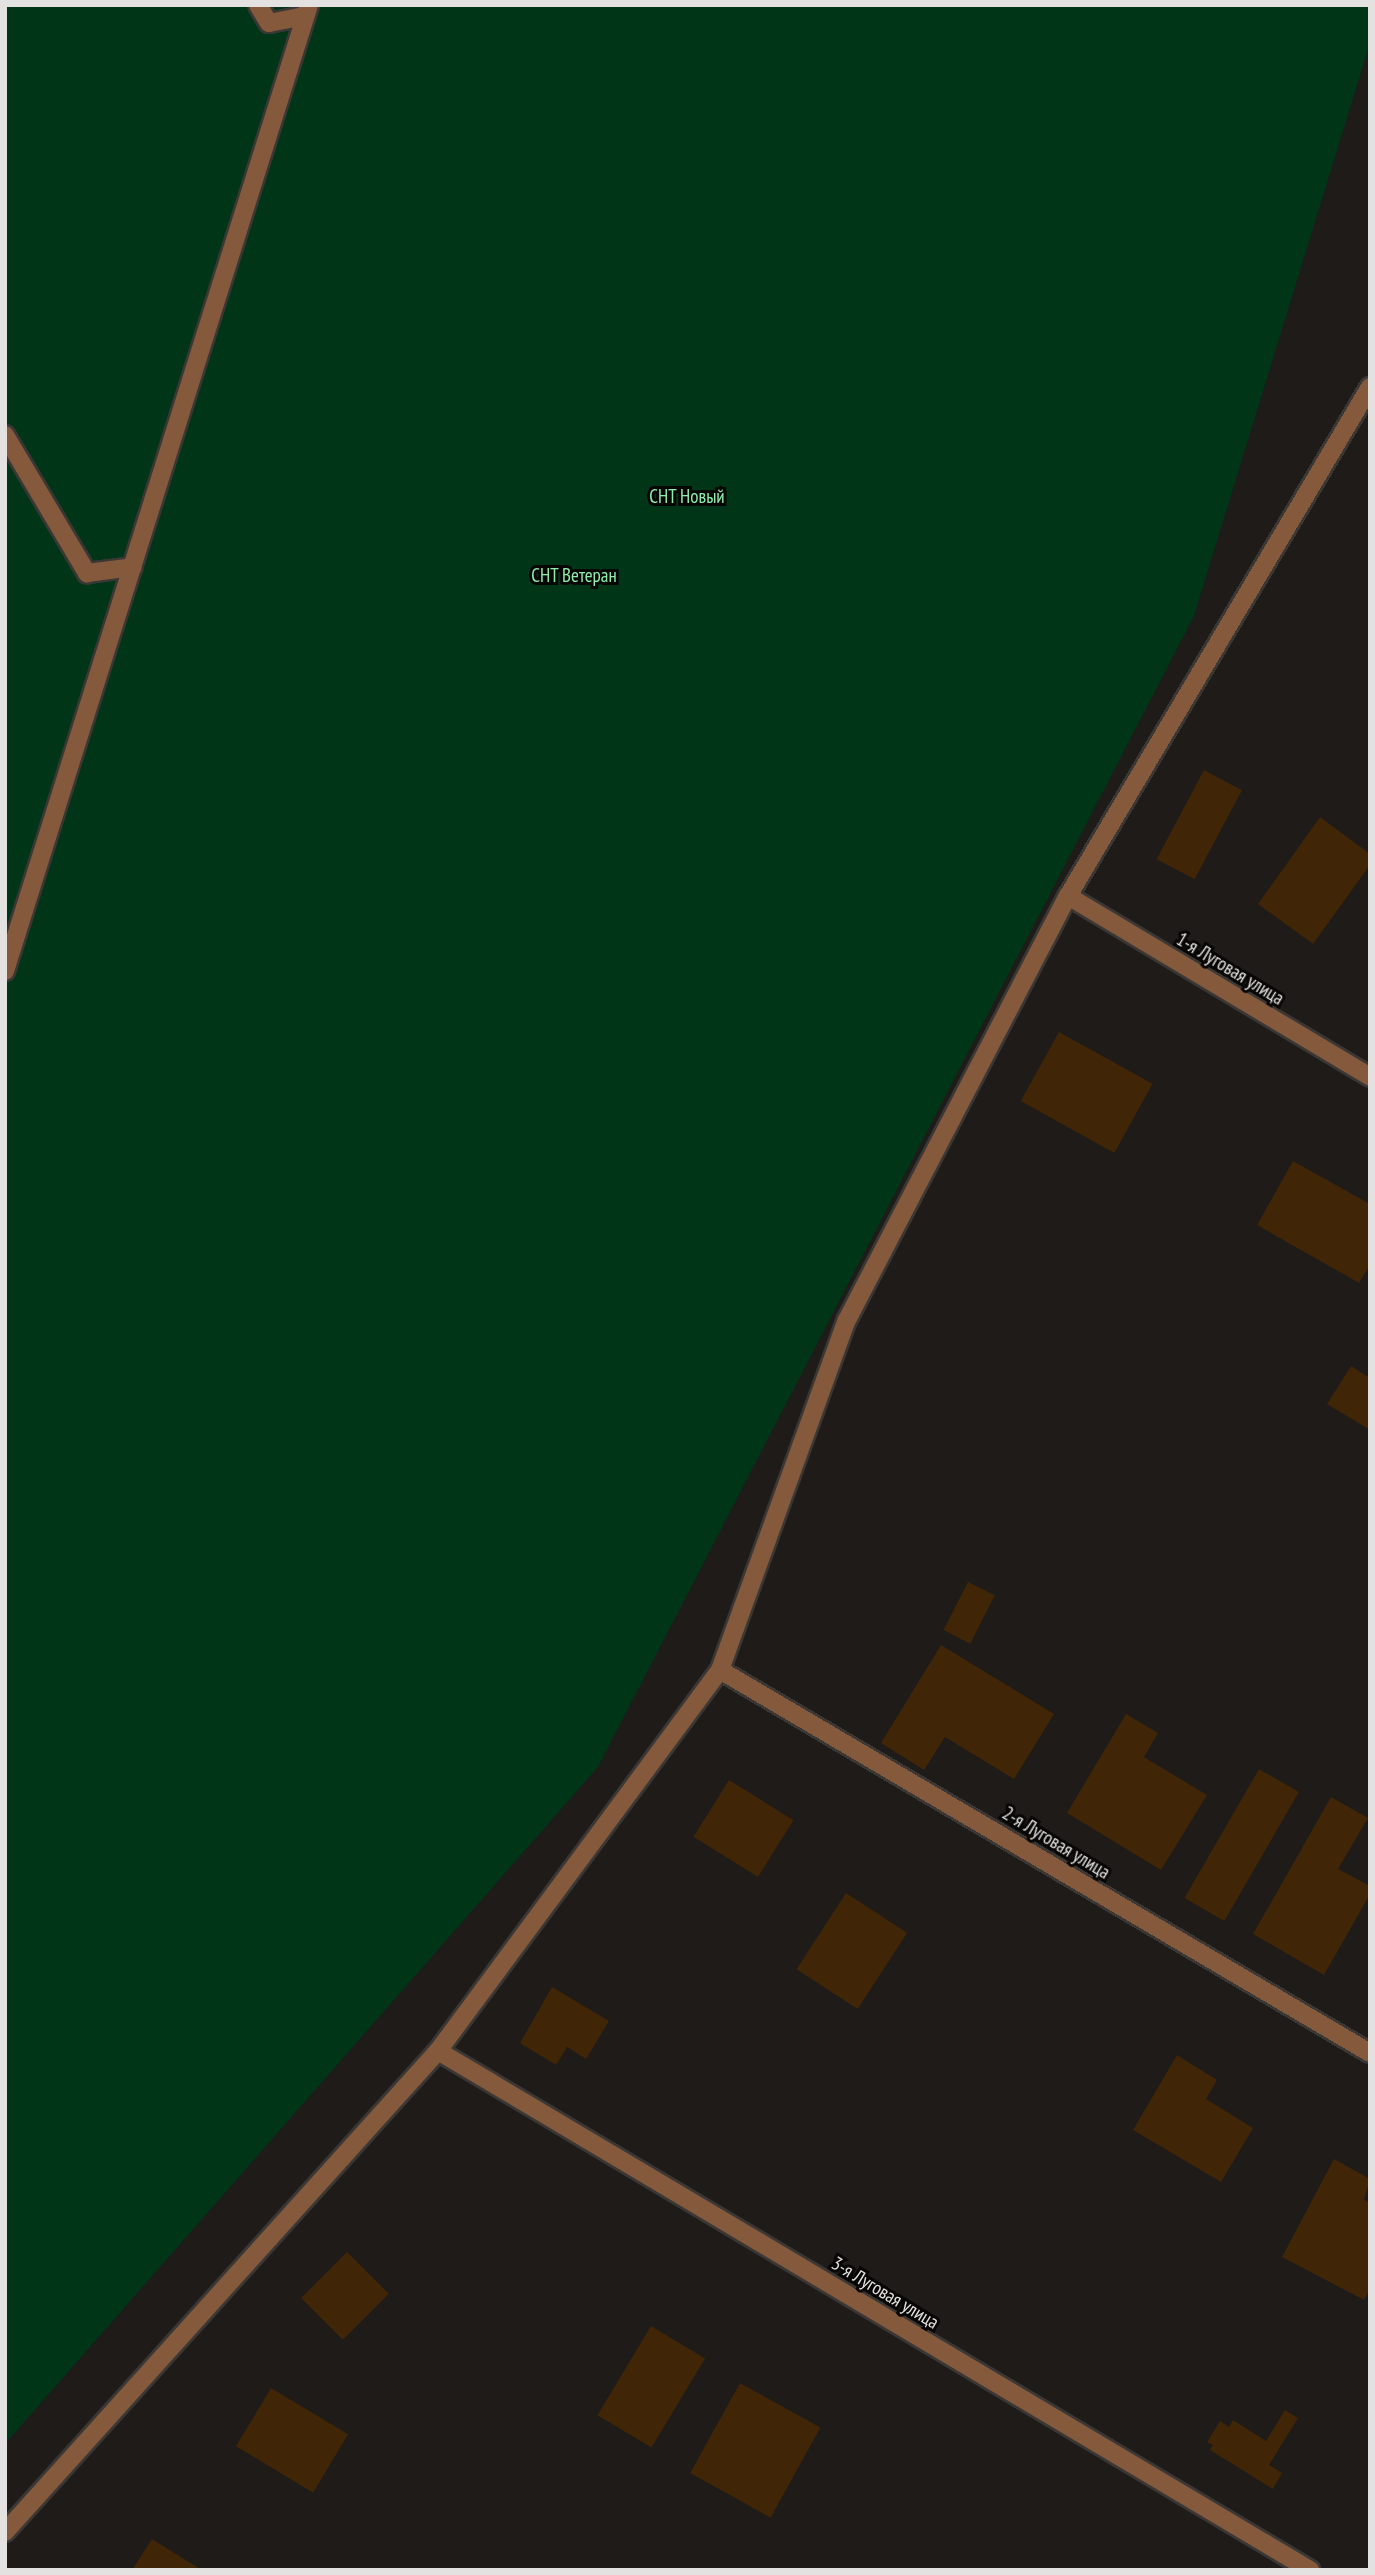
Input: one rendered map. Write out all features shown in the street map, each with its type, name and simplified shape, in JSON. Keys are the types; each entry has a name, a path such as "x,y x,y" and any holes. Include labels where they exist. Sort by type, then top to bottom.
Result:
{"street":[{"path":"258,5 269,23 307,11"},
{"path":"5,971 307,11"},
{"path":"5,2532 438,2051 720,1670 847,1320 1068,896 1370,387"},
{"path":"5,435 87,573 133,567"},
{"name":"1-я Луговая улица","path":"1068,896 1370,1077"},
{"name":"2-я Луговая улица","path":"720,1670 1370,2053"},
{"name":"3-я Луговая улица","path":"438,2051 1310,2570"}],"green space":[{"name":"СНТ Ветеран","path":"5,5 1370,5 1370,43 1194,616 598,1767 5,2444"}],"building":[{"path":"1204,770 1242,790 1195,879 1157,859"},
{"path":"1320,817 1370,854 1370,865 1313,944 1258,904"},
{"path":"1059,1032 1153,1084 1114,1153 1021,1101"},
{"path":"1293,1161 1370,1204 1370,1265 1359,1283 1257,1225"},
{"path":"1351,1366 1370,1378 1370,1430 1327,1404"},
{"path":"968,1582 995,1596 970,1644 943,1630"},
{"path":"941,1645 1054,1714 1014,1779 945,1737 924,1770 881,1743"},
{"path":"1126,1714 1158,1733 1144,1757 1207,1795 1161,1870 1067,1813"},
{"path":"1259,1769 1299,1792 1224,1921 1184,1898"},
{"path":"729,1780 793,1820 758,1877 693,1837"},
{"path":"1331,1797 1368,1818 1338,1869 1370,1886 1370,1894 1324,1975 1253,1934"},
{"path":"846,1893 907,1933 858,2009 796,1969"},
{"path":"552,1987 609,2021 586,2059 567,2047 556,2065 520,2043"},
{"path":"1177,2055 1217,2080 1206,2099 1253,2128 1221,2182 1133,2130"},
{"path":"1334,2159 1370,2179 1364,2200 1370,2203 1370,2289 1364,2300 1282,2257"},
{"path":"347,2252 389,2294 343,2340 301,2298"},
{"path":"651,2326 705,2358 651,2448 597,2415"},
{"path":"740,2383 820,2428 771,2518 690,2473"},
{"path":"271,2388 348,2434 313,2493 236,2446"},
{"path":"1285,2410 1298,2418 1269,2465 1282,2473 1273,2489 1210,2450 1213,2445 1207,2442 1220,2421 1229,2427 1233,2420 1266,2441"},
{"path":"152,2539 202,2570 132,2570"}],"park label":[{"name":"СНТ Новый","path":"687,497"}]}
